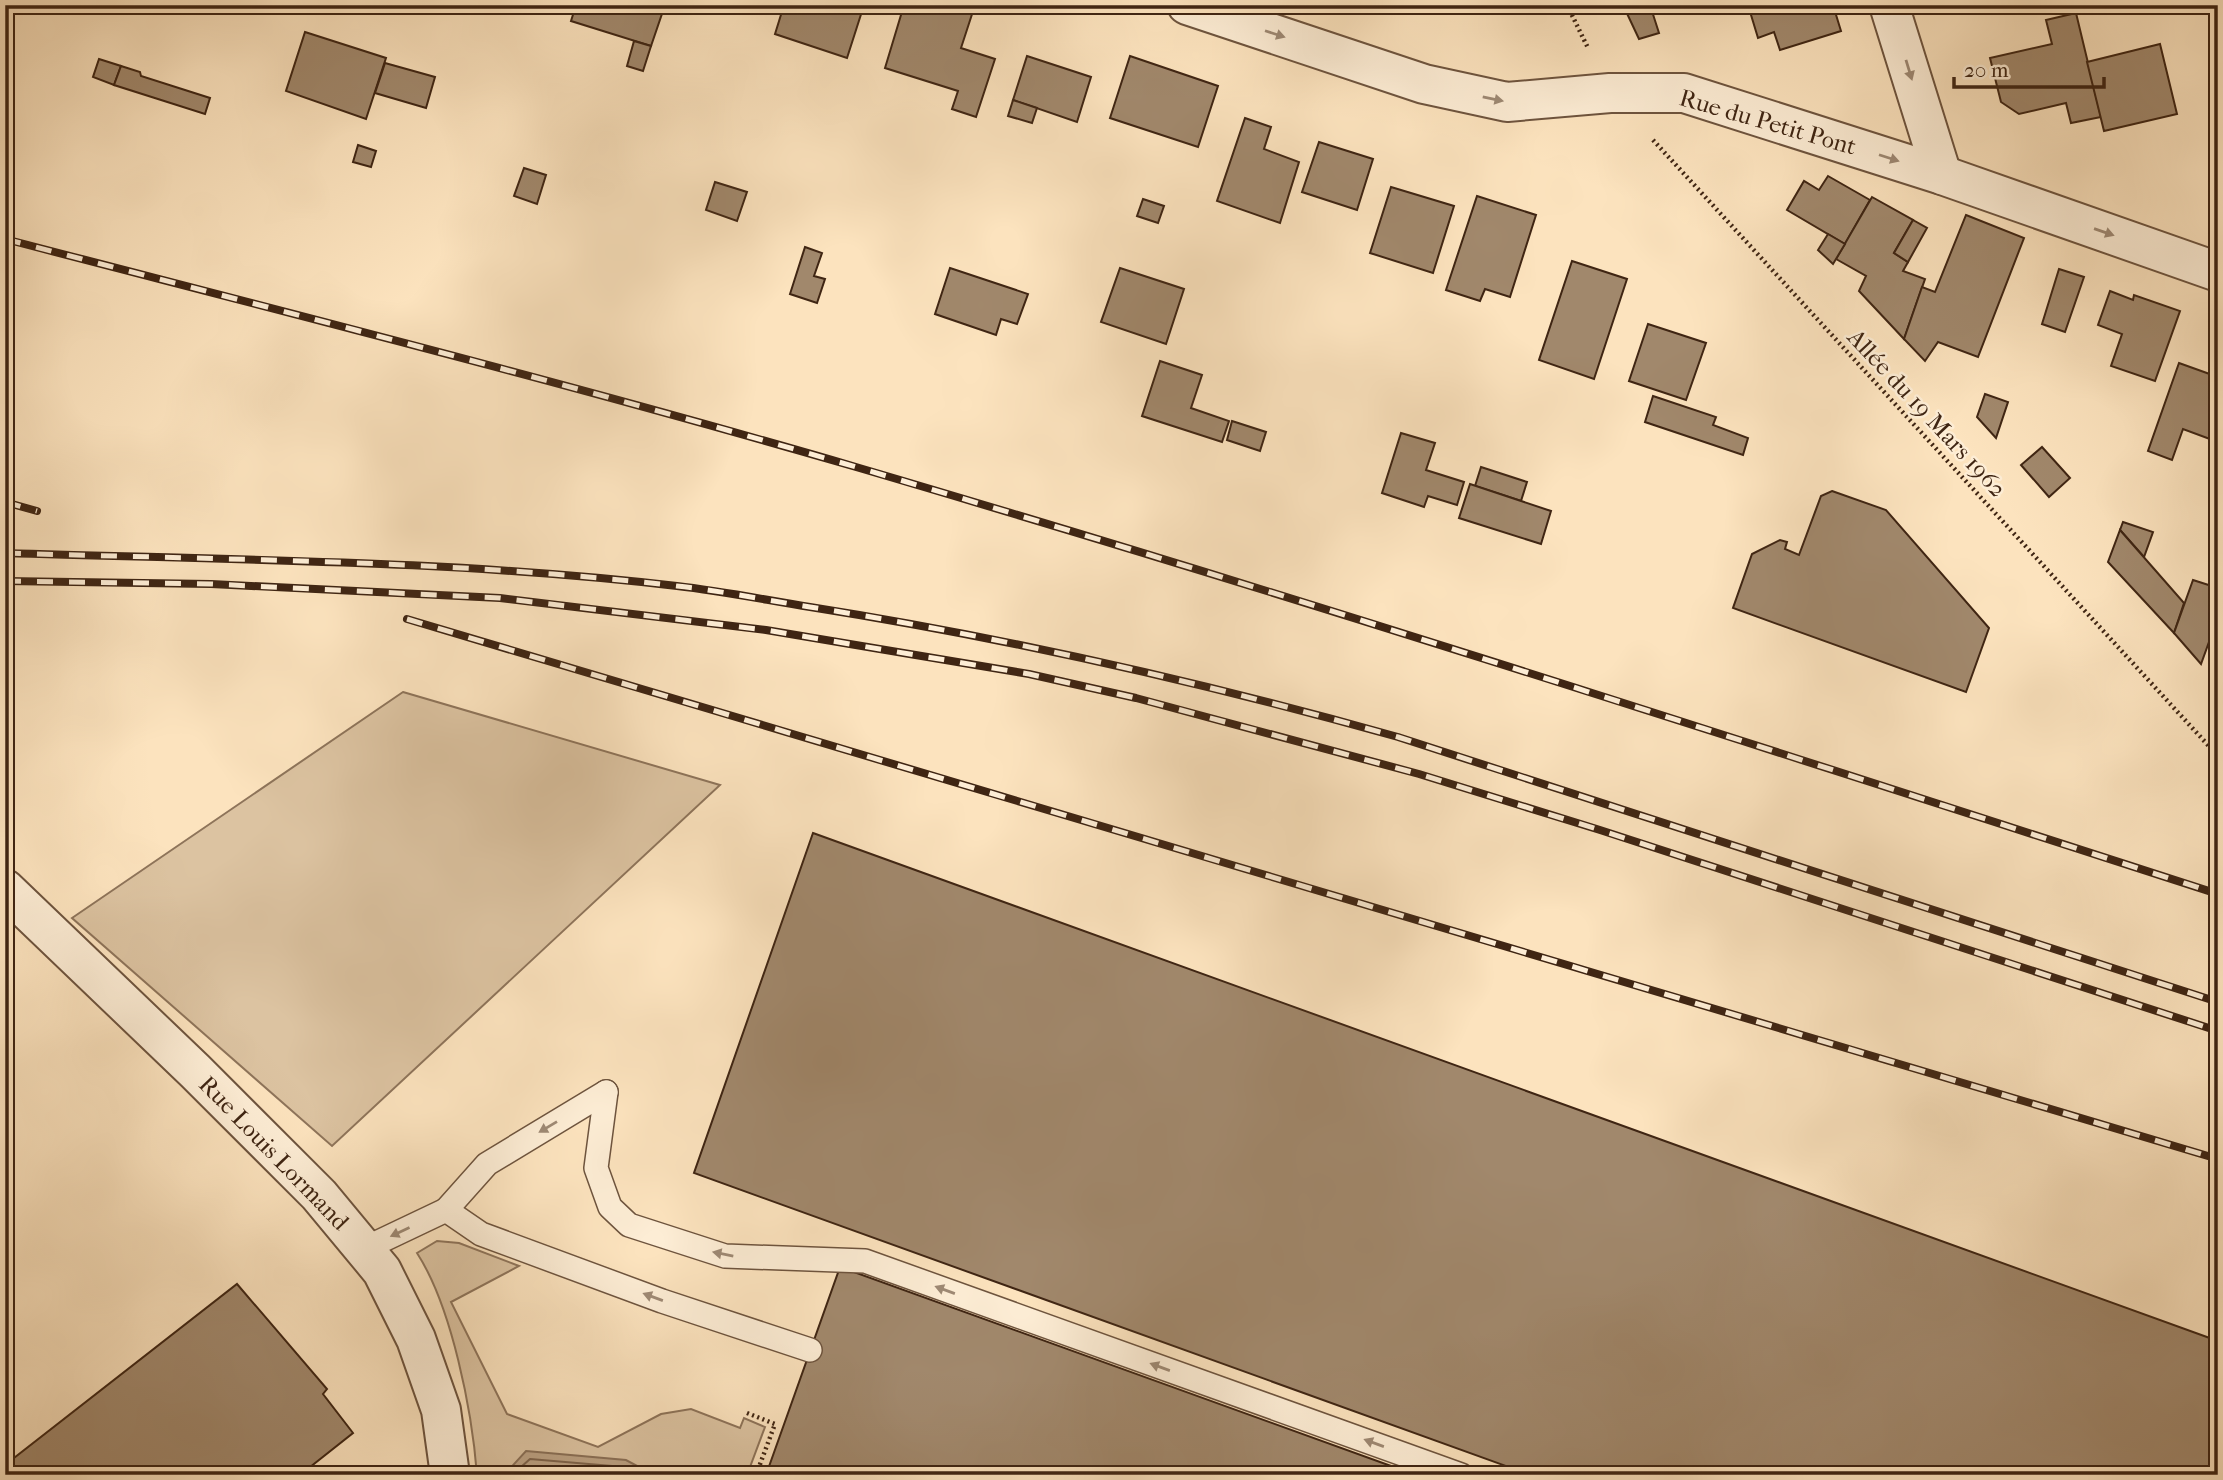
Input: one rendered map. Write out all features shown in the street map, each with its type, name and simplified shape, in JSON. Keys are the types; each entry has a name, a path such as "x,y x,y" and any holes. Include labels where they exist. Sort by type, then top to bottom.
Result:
{"street":[{"name":"Rue du Petit Pont","path":"1187,5 1424,84 1507,102 1610,93 1684,93 1942,175 2218,272"},
{"path":"1889,5 1942,175"},
{"name":"Rue Louis Lormand","path":"5,889 320,1195 382,1271 416,1339 441,1410 450,1475"}],"lane":[{"path":"364,1249 446,1210 487,1164 606,1092 596,1168 610,1207 629,1226 725,1256 865,1261 1461,1475"},
{"path":"446,1210 481,1234 662,1301 810,1350"}],"path":[{"name":"Allée du 19 Mars 1962","path":"1610,93 2218,756"},
{"path":"747,1413 775,1424 756,1475"}],"shaded area":[{"path":"403,692 720,785 332,1146 72,918"},
{"path":"437,1241 459,1243 519,1266 451,1302 507,1414 598,1447 661,1414 691,1409 740,1428 744,1418 765,1427 747,1475 477,1475 465,1391 450,1330 429,1275 417,1253"}],"water":[{"path":"526,1451 626,1460 654,1475 504,1475"}],"building":[{"path":"576,5 665,5 651,46 571,21"},
{"path":"784,5 864,5 847,58 775,34"},
{"path":"904,5 975,5 961,48 995,59 976,117 952,109 958,91 885,68"},
{"path":"1623,5 1650,5 1659,33 1639,39"},
{"path":"1748,5 1833,5 1841,31 1780,50 1774,32 1758,38"},
{"path":"2076,13 2101,117 2071,123 2066,103 2019,114 2001,102 1990,58 2052,44 2046,20"},
{"path":"305,32 386,58 366,119 286,91"},
{"path":"634,41 651,46 643,71 627,66"},
{"path":"2160,44 2177,114 2104,131 2087,62"},
{"path":"1027,56 1091,77 1077,122 1013,100"},
{"path":"1130,56 1218,86 1198,147 1110,118"},
{"path":"99,59 121,66 114,85 93,77"},
{"path":"385,63 435,77 426,108 375,93"},
{"path":"121,66 140,72 141,76 210,98 205,114 114,85"},
{"path":"1013,100 1037,108 1032,123 1008,116"},
{"path":"1245,118 1271,127 1264,149 1299,162 1280,223 1217,201"},
{"path":"1319,142 1373,159 1357,210 1302,192"},
{"path":"358,145 376,151 371,167 353,162"},
{"path":"524,168 546,175 537,204 514,196"},
{"path":"1828,176 1870,200 1845,244 1787,210 1804,181 1819,190"},
{"path":"715,182 747,192 737,221 706,210"},
{"path":"1391,187 1454,206 1433,273 1370,253"},
{"path":"1477,196 1536,215 1510,297 1485,289 1480,301 1446,290"},
{"path":"1872,197 1913,220 1894,253 1908,262 1903,271 1925,279 1904,339 1859,291 1866,276 1836,259"},
{"path":"1143,199 1164,206 1158,223 1137,216"},
{"path":"1966,215 2024,238 1978,357 1938,342 1925,361 1904,339 1922,287 1935,292"},
{"path":"1913,220 1927,228 1908,262 1894,253"},
{"path":"1828,234 1845,244 1833,264 1818,250"},
{"path":"805,247 822,253 814,276 825,279 817,303 790,294"},
{"path":"1572,261 1627,279 1594,379 1539,360"},
{"path":"950,268 1028,294 1017,324 1001,319 996,335 935,314"},
{"path":"1120,268 1184,289 1166,344 1101,322"},
{"path":"2059,269 2084,277 2065,332 2042,324"},
{"path":"2110,291 2133,300 2134,295 2180,311 2155,381 2111,366 2122,334 2098,325"},
{"path":"1648,324 1706,343 1686,400 1629,381"},
{"path":"1160,361 1202,375 1191,408 1229,421 1222,442 1142,416"},
{"path":"2179,363 2218,377 2218,442 2183,429 2172,460 2148,451"},
{"path":"1985,394 2008,402 1996,438 1977,417"},
{"path":"1653,396 1716,417 1713,425 1748,438 1743,455 1645,422"},
{"path":"1232,421 1266,432 1260,451 1227,440"},
{"path":"1401,433 1435,443 1426,470 1464,482 1457,505 1428,496 1424,507 1382,493"},
{"path":"2042,447 2070,478 2049,497 2021,465"},
{"path":"1481,467 1527,482 1521,501 1475,486"},
{"path":"1470,484 1551,511 1541,544 1459,518"},
{"path":"1832,491 1886,510 1989,628 1966,692 1733,608 1752,554 1780,540 1787,542 1785,549 1799,555 1821,496"},
{"path":"2123,522 2153,532 2144,557 2120,530"},
{"path":"2120,530 2184,603 2174,633 2108,562"},
{"path":"2193,580 2218,588 2218,617 2201,664 2174,633"},
{"path":"813,833 2218,1341 2218,1475 1531,1475 694,1173"},
{"path":"840,1267 1416,1475 766,1475"},
{"path":"237,1284 327,1389 323,1394 353,1433 300,1475 5,1475 5,1465"}],"railway":[{"path":"5,239 538,378 856,467 1368,622 2218,894"},
{"path":"5,502 37,511"},
{"path":"5,553 341,562 593,577 727,593 884,619 1106,663 1253,698 1398,737 2218,1002"},
{"path":"5,581 211,584 500,598 766,630 1029,674 1136,698 1419,774 1600,830 2218,1031"},
{"path":"407,619 2218,1159"}]}
